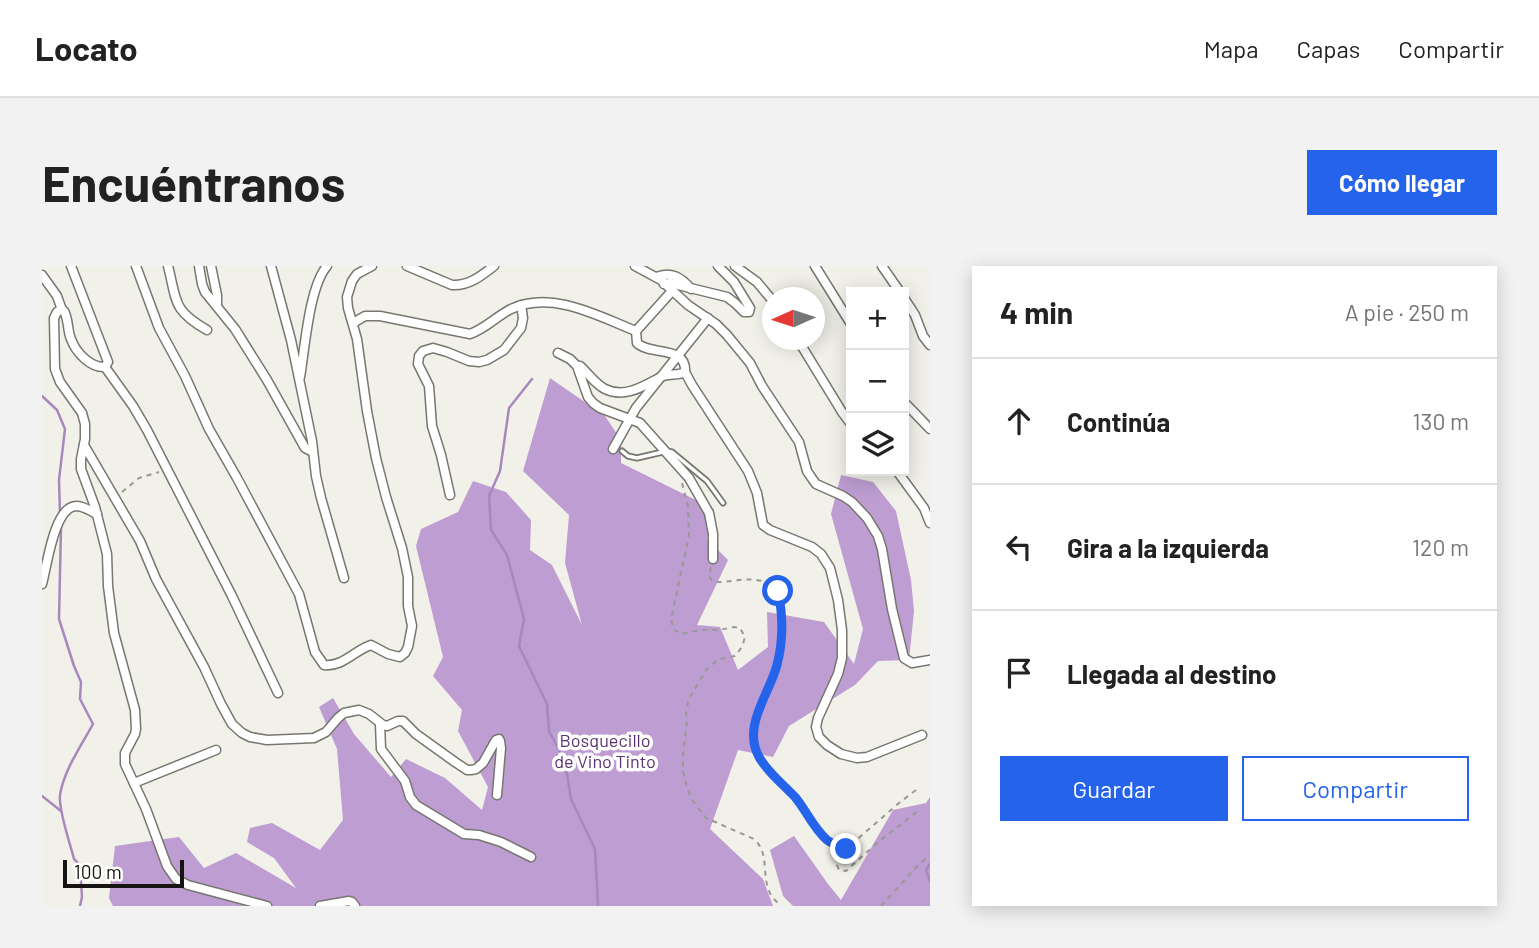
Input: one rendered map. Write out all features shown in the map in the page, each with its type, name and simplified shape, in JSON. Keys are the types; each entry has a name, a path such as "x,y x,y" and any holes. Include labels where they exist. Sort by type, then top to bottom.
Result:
{"street":[{"path":"71,266 107,355 108,362 105,367"},
{"path":"136,266 159,328 209,429 299,594 315,652 324,665 330,666 339,664 371,645 400,657 408,647 412,626 408,606 409,586 402,548 376,458 357,339 348,308 348,290 357,274 372,266"},
{"path":"168,266 178,307 207,330"},
{"path":"199,266 205,292 235,329 305,448 313,452"},
{"path":"211,266 217,305"},
{"path":"271,266 286,321 321,498 344,578"},
{"path":"298,379 318,281 327,266"},
{"path":"407,266 457,285 469,283 494,266"},
{"path":"635,266 656,277 727,335 750,363 799,442 807,471 816,484 843,496 867,518 882,549 904,658 912,663 930,660"},
{"path":"664,284 670,283 727,297 744,312 749,313 750,308 734,282 718,266"},
{"path":"734,266 762,288"},
{"path":"815,266 846,316"},
{"path":"882,266 897,287"},
{"path":"656,277 664,274 675,275 691,289"},
{"path":"42,275 67,316 70,338 77,350 92,364 105,367"},
{"path":"672,291 636,331 639,347 667,352 684,362 685,372 748,471 757,493 763,524 770,530 812,547 821,554 830,568 838,600 842,657 838,674 818,718 816,727 819,737 841,754 857,758 867,757 922,736"},
{"path":"353,323 365,316 380,316 470,334 479,331 507,311 548,302 582,309 636,331"},
{"path":"450,495 432,426 429,386 418,364 419,356 423,351 433,348 469,361 487,360 504,350 521,328 521,306"},
{"path":"909,306 930,345"},
{"path":"62,310 57,312 54,318 55,369 60,382 82,413 85,424 81,469 97,514 107,554 114,633 135,710 135,734 124,758 128,772 146,809 162,857 176,879 188,885 267,906"},
{"path":"617,450 636,408 709,318"},
{"path":"804,350 846,417"},
{"path":"558,353 582,368 605,389 615,392 631,392 670,374 685,372"},
{"path":"577,366 588,397 593,403 640,423 689,478 709,513 713,534 713,559"},
{"path":"105,367 133,406 167,470 278,693"},
{"path":"909,407 930,429"},
{"path":"84,445 140,541 156,579 221,704 232,723 242,733 267,740 314,738 326,732 344,713 359,710 369,713 380,724 387,726 403,721 416,734 467,769 476,769 483,763 496,740 500,739 497,795"},
{"path":"901,476 924,508 930,523"},
{"path":"42,584 53,535 64,512 78,506 97,514"},
{"path":"380,724 381,749 405,781 415,805 464,834 479,835 501,842 531,857"},
{"path":"134,783 216,750"},
{"path":"320,906 351,901 355,906"}],"lane":[{"path":"617,450 637,458 665,451 672,452 699,474 723,503"}],"path":[{"path":"114,497 139,478 167,470"},
{"path":"682,483 688,506 689,536 671,626 681,634 734,627 740,628 745,637 735,656 719,659 709,667 687,703 684,778 691,798 706,818 754,839 760,845 764,852 766,885 771,897 781,906"},
{"path":"713,559 709,574 713,582 759,581 770,584 778,591 782,623 780,649 774,676 754,727 755,746 779,783 801,805 826,839 846,849"},
{"path":"916,790 846,849 837,863 837,868 841,872 846,871 918,811"},
{"path":"881,906 920,863 930,856"}],"green space":[{"name":"Bosquecillo de Vino Tinto","path":"550,378 605,416 621,440 621,463 714,509 707,539 728,560 697,625 720,627 738,670 768,647 767,612 824,622 854,664 863,629 831,514 841,475 873,482 896,511 911,580 914,611 909,660 878,661 855,685 789,726 773,757 738,750 710,829 763,879 773,906 113,906 109,898 115,846 179,837 204,868 236,853 296,888 274,858 247,842 250,828 272,823 320,850 343,820 337,749 319,707 333,698 354,734 391,777 406,759 445,778 482,810 488,787 458,731 462,710 433,676 443,657 416,546 421,529 458,512 473,481 506,492 531,520 530,550 552,565 582,625 565,563 569,515 523,471"},
{"path":"930,797 930,906 793,906 783,896 770,850 794,836 841,900 893,810 926,803"}],"waterway":[{"path":"532,379 509,408 500,471 489,496 491,530 507,555 524,619 519,646 547,704 549,731 565,761 571,799 595,849 598,906"},
{"path":"42,396 57,410 65,429 59,480 60,513"},
{"path":"61,527 59,619 81,682 80,699 93,724 69,767 60,795 62,817 74,859 80,865 80,906"},
{"path":"42,796 61,811"},
{"path":"930,864 926,870 930,881"}],"route":[{"path":"778,591 782,623 780,649 774,676 754,727 755,746 779,783 801,805 826,839 846,849"}]}
